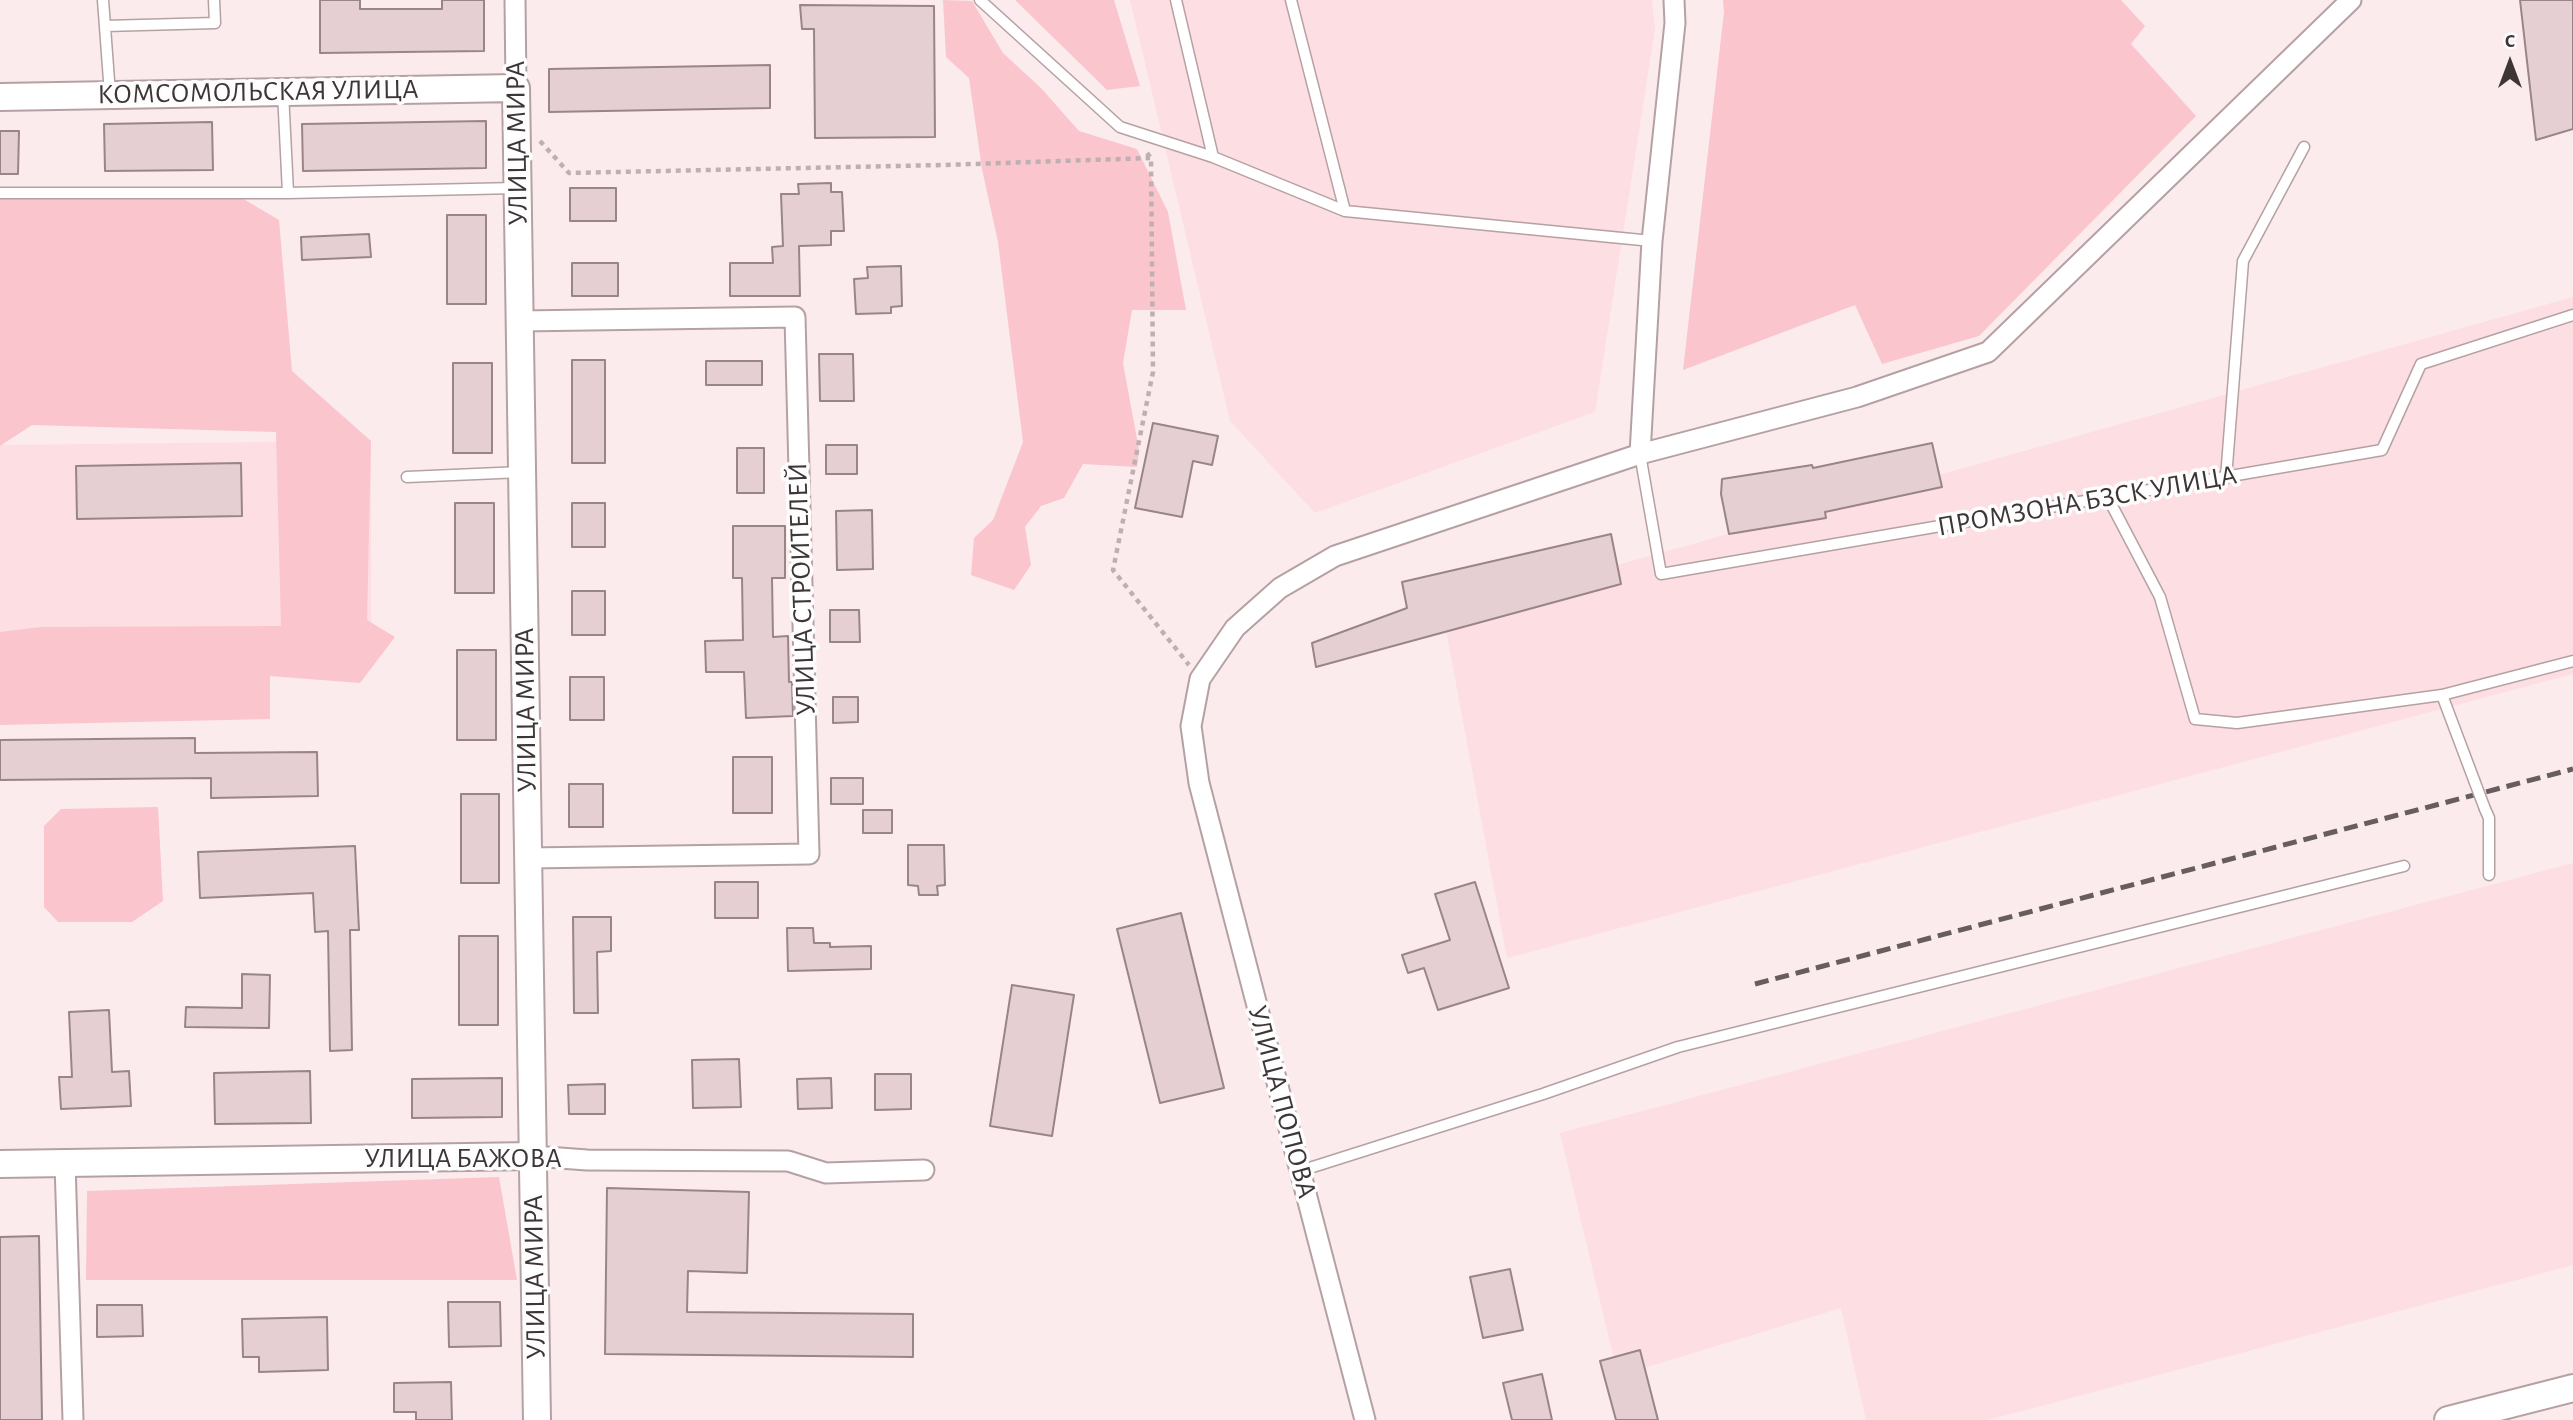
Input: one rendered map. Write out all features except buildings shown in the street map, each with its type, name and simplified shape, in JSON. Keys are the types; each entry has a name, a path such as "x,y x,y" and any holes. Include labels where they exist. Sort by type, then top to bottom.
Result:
{"street":[{"name":"УЛИЦА МИРА","path":"515,0 537,1420"},
{"path":"1640,454 1652,241 1675,23 1674,0"},
{"path":"1200,679 1235,628 1280,588 1335,556 1640,454 1857,397 1988,352 2351,0"},
{"name":"КОМСОМОЛЬСКАЯ УЛИЦА","path":"0,96 516,88"},
{"name":"УЛИЦА СТРОИТЕЛЕЙ","path":"520,321 795,317 809,854 528,858"},
{"name":"УЛИЦА ПОПОВА","path":"1200,679 1191,726 1199,783 1365,1420"},
{"name":"УЛИЦА БАЖОВА","path":"0,1164 533,1156 587,1160 788,1161 826,1172 924,1170"},
{"path":"65,1163 73,1420"},
{"path":"2448,1420 2573,1388"}],"lane":[{"path":"103,0 110,95"},
{"path":"105,26 215,23 214,0"},
{"path":"980,0 1120,127 1213,157 1345,211 1652,241"},
{"path":"1176,0 1213,157"},
{"path":"1291,0 1345,211"},
{"path":"283,92 288,193"},
{"path":"2226,478 2243,261 2304,148"},
{"path":"0,193 288,193 517,188"},
{"name":"ПРОМЗОНА БЗСК УЛИЦА","path":"1640,454 1661,574 2382,450 2421,364 2573,315"},
{"path":"408,477 522,472"},
{"path":"2108,498 2161,597 2195,719 2237,723 2442,695 2573,661"},
{"path":"2442,695 2489,818 2489,874"},
{"path":"1300,1171 1543,1094 1678,1047 2404,866"}],"path":[{"path":"1120,127 1151,158 1153,372 1113,570 1200,679"},
{"path":"517,142 541,141 569,173 1151,158"}],"shaded area":[{"path":"943,0 972,1 1003,53 1041,88 1079,131 1137,149 1168,212 1186,310 1132,310 1123,363 1139,450 1137,467 1083,464 1064,498 1041,506 1025,527 1031,565 1014,590 971,575 974,538 993,520 1023,442 998,242 982,169 969,78 946,57"},
{"path":"1015,0 1114,0 1140,86 1107,90"},
{"path":"1130,0 1652,0 1655,29 1595,412 1315,513 1230,421"},
{"path":"1723,0 2121,0 2145,26 2131,44 2196,116 1979,336 1882,364 1855,305 1683,370 1724,12"},
{"path":"240,197 279,220 292,371 371,441 367,620 395,637 360,683 270,676 270,719 0,725 0,632 41,627 281,626 276,432 32,425 0,446 0,198"},
{"path":"2573,297 2573,674 1507,958 1443,614"},
{"path":"371,441 371,661 0,666 0,445"},
{"path":"158,807 163,901 132,922 58,922 44,907 44,826 61,809"},
{"path":"2573,863 2573,1265 1988,1420 1866,1420 1841,1308 1618,1376 1560,1133"},
{"path":"499,1177 517,1280 86,1280 87,1191"}],"railway":[{"path":"1755,984 2573,769"}]}
